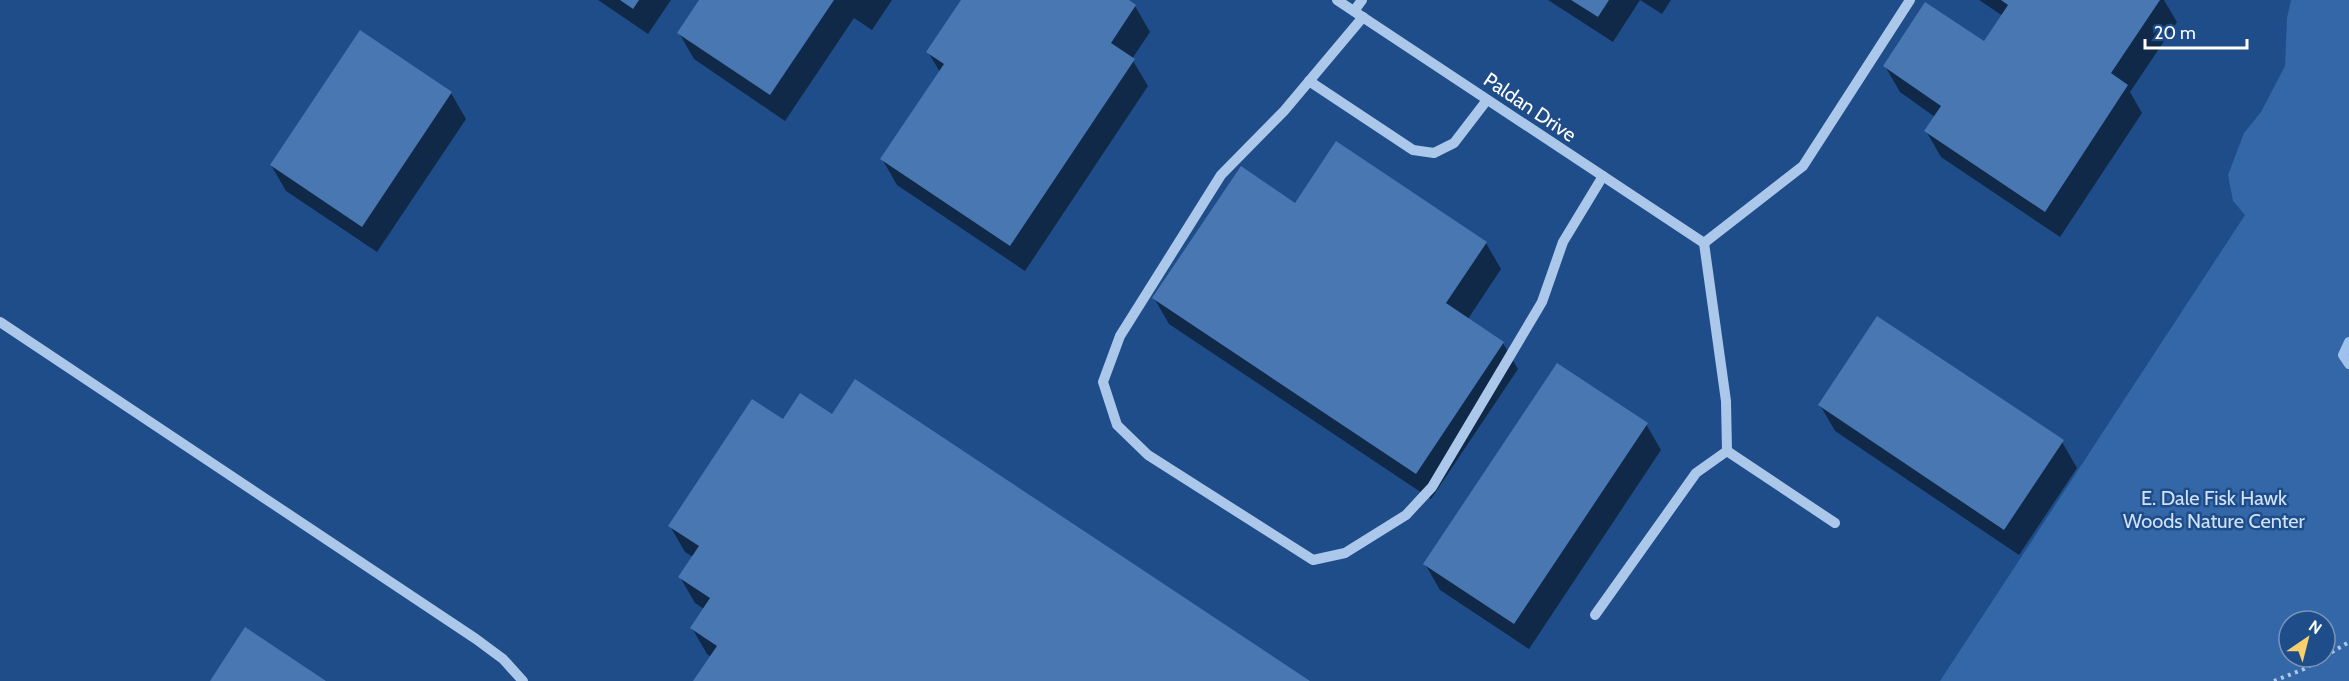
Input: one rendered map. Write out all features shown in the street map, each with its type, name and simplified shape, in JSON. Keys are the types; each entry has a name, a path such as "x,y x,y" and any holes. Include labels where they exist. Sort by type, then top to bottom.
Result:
{"street":[{"name":"Paldan Drive","path":"1337,0 1704,243"},
{"path":"1362,0 1358,14 1310,81 1221,175 1120,336 1103,382 1117,425 1148,455 1313,560 1345,553 1406,515 1432,487 1542,302 1563,242 1603,176"},
{"path":"1727,451 1726,401 1704,243 1803,166 1910,0"},
{"path":"1310,81 1413,150 1434,153 1454,143 1487,100"},
{"path":"0,322 476,639 502,659 523,681"},
{"path":"1727,451 1835,523"},
{"path":"1595,615 1696,473 1727,451"}],"path":[{"path":"2274,681 2304,669"}],"green space":[{"name":"E. Dale Fisk Hawk Woods Nature Center","path":"2291,0 2349,0 2349,681 1940,681 2245,215 2233,201 2228,175 2244,133 2261,112 2285,66 2287,18"}],"building":[{"path":"620,0 639,0 633,9"},
{"path":"699,0 834,0 770,95 677,33"},
{"path":"961,0 1129,0 1136,5 1111,43 1135,59 1010,246 880,159 944,64 926,52"},
{"path":"1571,0 1609,0 1598,17"},
{"path":"2001,0 2160,0 2111,73 2128,85 2045,212 1924,131 1941,106 1883,66 1925,2 1984,41 2008,5"},
{"path":"360,30 452,92 362,227 270,165"},
{"path":"1336,141 1487,242 1446,303 1504,342 1416,474 1152,298 1241,166 1295,203"},
{"path":"1877,316 2064,440 2004,530 1818,405"},
{"path":"1557,363 1648,423 1514,624 1423,564"},
{"path":"855,379 1310,681 693,681 717,646 690,628 710,598 678,577 699,546 668,526 752,399 783,419 800,393 832,414"},
{"path":"245,627 326,681 210,681"}],"waterway":[{"path":"2349,342 2343,355 2349,364"}]}
